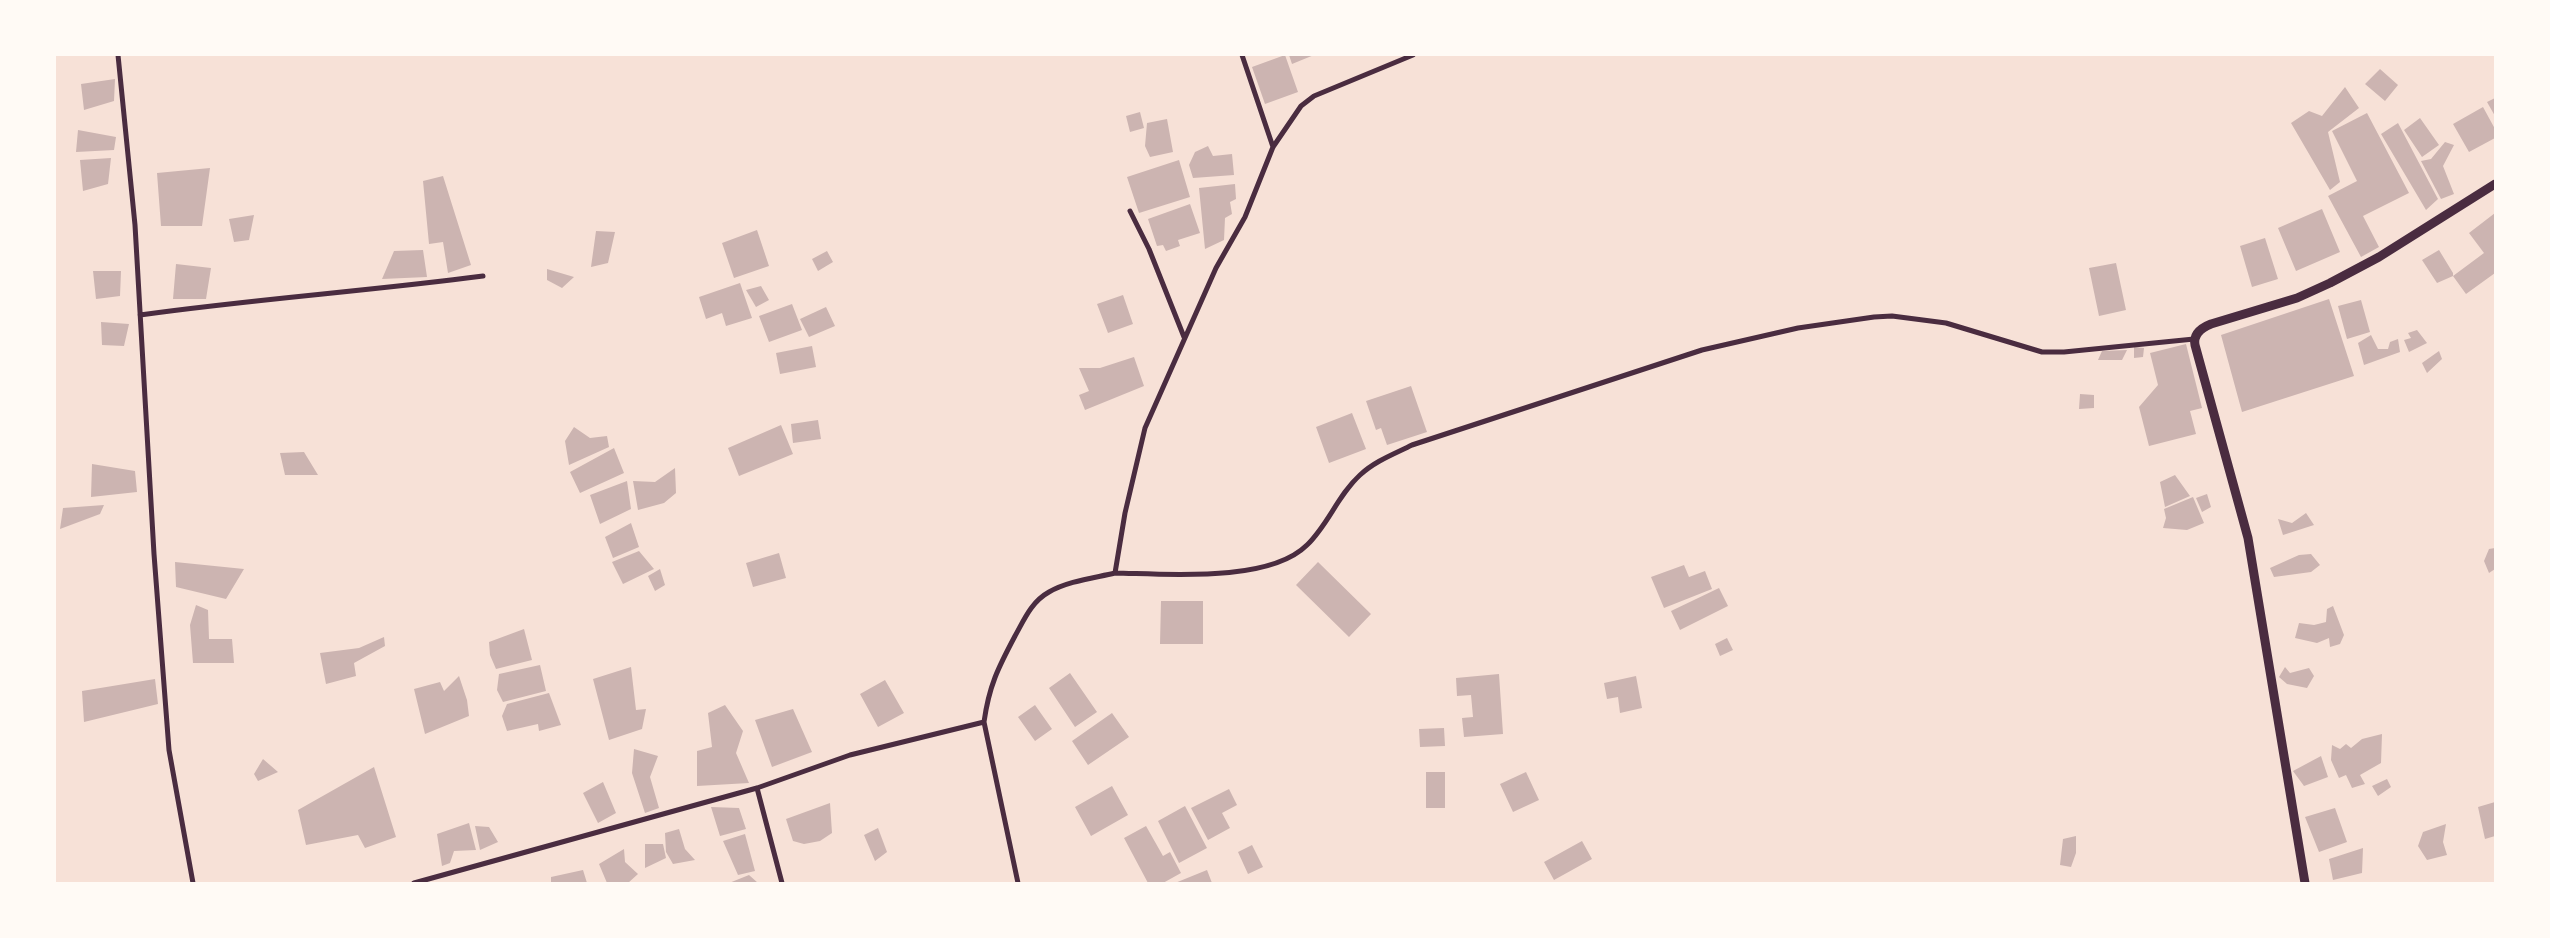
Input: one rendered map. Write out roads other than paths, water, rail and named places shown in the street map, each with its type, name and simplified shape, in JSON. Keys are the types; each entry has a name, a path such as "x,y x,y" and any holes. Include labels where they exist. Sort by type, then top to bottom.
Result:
{"street":[{"path":"118,55 135,226 154,554 169,750 192,883"},
{"path":"1242,55 1273,147"},
{"path":"1115,573 1125,513 1145,428 1216,268 1245,217 1273,147 1301,106 1314,96 1413,55"},
{"path":"2305,883 2248,538 2194,339 2199,331 2210,324 2297,298 2354,271 2495,184"},
{"path":"1130,211 1184,337"},
{"path":"140,315 251,300 402,286 483,276"},
{"path":"1018,883 984,722 988,697 998,667 1026,614 1039,599 1050,591 1066,585 1115,573 1208,574 1238,571 1287,559 1307,546 1359,476 1373,464 1412,445 1702,350 1798,328 1883,316 1917,318 1946,323 2042,352 2064,352 2194,339"},
{"path":"414,883 757,788 850,755 984,722"},
{"path":"757,788 782,883"}]}
